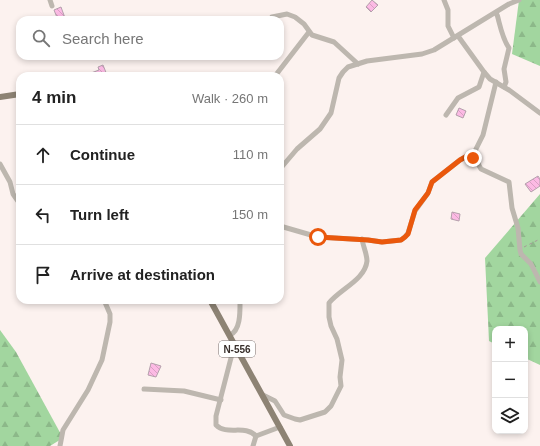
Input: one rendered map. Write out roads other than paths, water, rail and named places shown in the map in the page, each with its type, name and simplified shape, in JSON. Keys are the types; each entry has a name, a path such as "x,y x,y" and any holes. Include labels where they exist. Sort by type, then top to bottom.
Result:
{"main road":[{"path":"0,97 16,95"},
{"name":"N-556","path":"212,304 290,446"}],"street":[{"path":"50,0 52,6"},
{"path":"444,0 448,10 448,26 484,72 540,113"},
{"path":"284,164 297,148 320,129 331,113 340,78 348,67 367,61 422,54 434,50 496,13 511,2 519,0"},
{"path":"496,13 509,48 504,69 506,84 504,88"},
{"path":"277,16 287,14 295,16 304,24 312,35 334,42 358,64"},
{"path":"279,72 309,32"},
{"path":"446,116 458,98 479,87 484,72"},
{"path":"473,155 483,135 496,82"},
{"path":"284,227 318,237 392,242 405,237 415,210 428,193 432,182 460,160 469,155 473,155"},
{"path":"473,155 481,169 509,182 512,208 518,228 521,254 530,264 540,282"},
{"path":"0,164 10,182 16,197"},
{"path":"263,395 275,401 284,415 300,420 325,412 332,406 341,386 340,377 342,360 339,345 331,326 329,304 360,276 365,268 366,257 362,239"},
{"path":"60,446 63,430 88,390 103,356 110,318 106,304"},
{"path":"230,335 236,330 240,304"},
{"path":"238,351 232,354 216,422 218,427 225,430 248,430 256,436"},
{"path":"144,389 184,391 221,400"},
{"path":"256,436 280,427"},
{"path":"253,446 256,436"}]}
